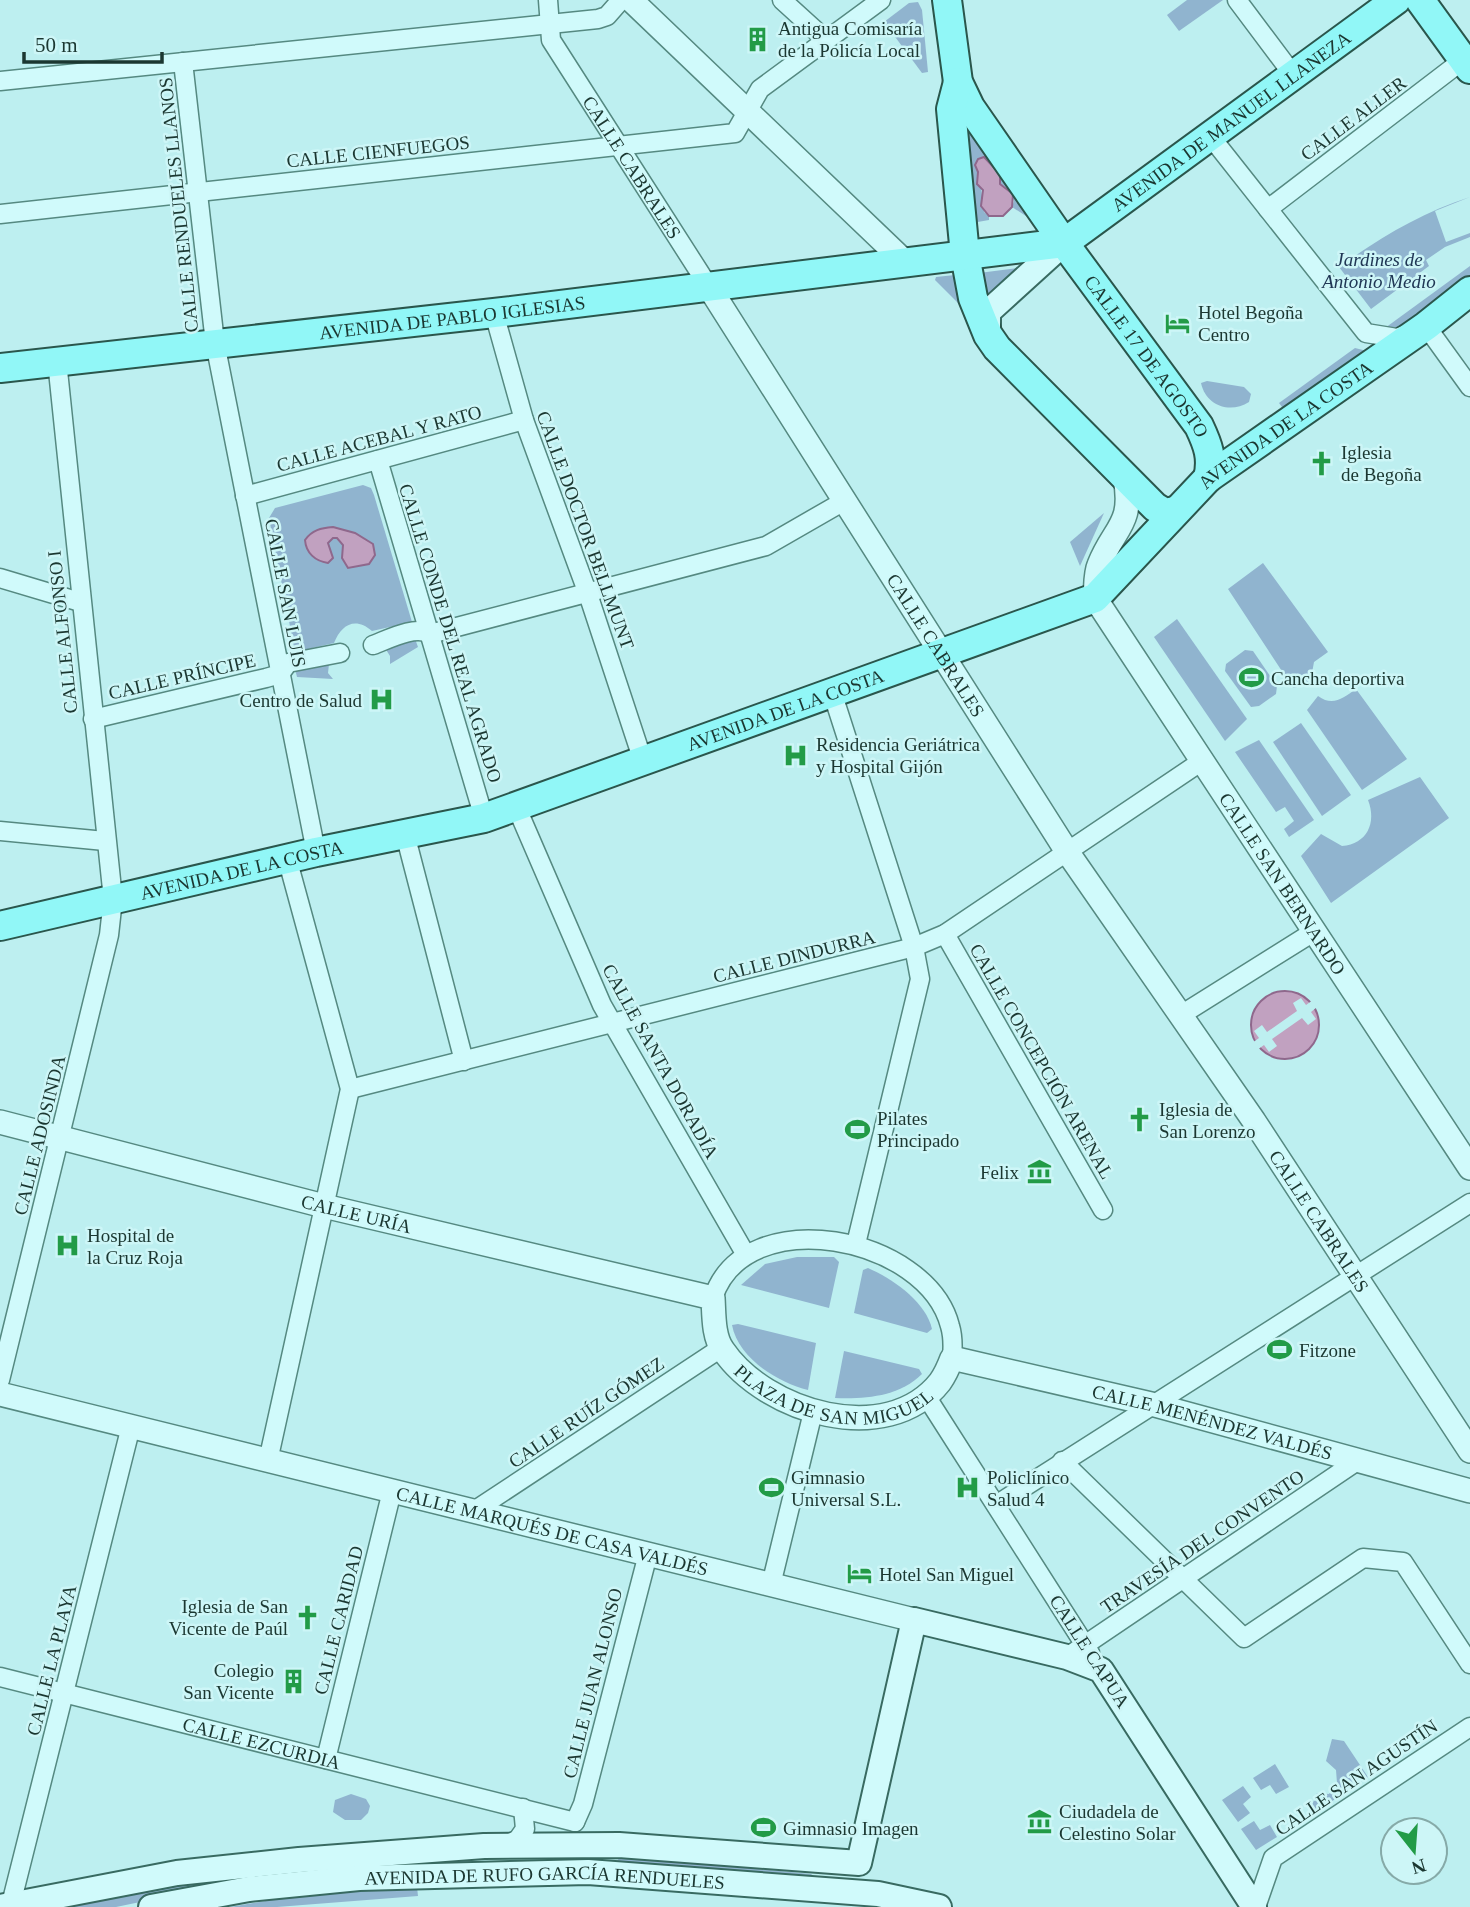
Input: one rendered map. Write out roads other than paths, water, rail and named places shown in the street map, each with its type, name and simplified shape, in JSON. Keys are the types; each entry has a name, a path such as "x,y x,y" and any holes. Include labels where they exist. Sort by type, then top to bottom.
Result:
{"main road":[{"path":"947,0 958,82 951,109 965,255 973,298 988,335 997,348 1155,507 1164,513 1175,511"},
{"name":"AVENIDA DE MANUEL LLANEZA","path":"988,335 988,312 1064,243 1396,0"},
{"path":"1420,0 1467,65"},
{"name":"CALLE 17 DE AGOSTO","path":"958,82 970,107 1064,243 1199,426 1208,445 1212,464 1208,478"},
{"name":"AVENIDA DE MANUEL LLANEZA","path":"905,262 1064,243"},
{"name":"AVENIDA DE PABLO IGLESIAS","path":"0,368 494,313 905,262"},
{"name":"AVENIDA DE LA COSTA","path":"0,926 287,858 484,818 1096,598 1208,478 1426,326 1470,291"},
{"path":"859,1863 914,1620"},
{"name":"CALLE MARQUÉS DE CASA VALDÉS","path":"914,1620 1076,1651 1101,1670"},
{"name":"CALLE CAPUA","path":"1101,1670 1255,1907"},
{"name":"AVENIDA DE RUFO GARCÍA RENDUELES","path":"6,1905 177,1873 299,1860 505,1846 576,1833"},
{"name":"CALLE EZCURDIA","path":"576,1833 859,1863"},
{"name":"AVENIDA DE RUFO GARCÍA RENDUELES","path":"151,1907 249,1889 359,1878 588,1872 878,1894 939,1907"}],"street":[{"name":"CALLE CABRALES","path":"548,0 551,40 846,500 1066,850 1181,1015 1470,1451"},
{"path":"0,81 550,24 607,16 621,0"},
{"path":"631,0 905,262"},
{"path":"782,0 826,40"},
{"path":"747,110 760,89 881,0"},
{"path":"1237,0 1294,76"},
{"name":"CALLE RENDUELES LLANOS","path":"183,62 195,191 215,343"},
{"name":"CALLE ALLER","path":"1268,209 1467,65"},
{"name":"CALLE CIENFUEGOS","path":"0,214 735,133 747,110"},
{"path":"1211,137 1366,333 1396,338 1426,326 1470,387"},
{"name":"CALLE DOCTOR BELLMUNT","path":"494,313 524,420 588,594 643,761"},
{"name":"CALLE SAN LUIS","path":"215,343 316,852"},
{"name":"CALLE ALFONSO I","path":"57,361 113,899"},
{"name":"CALLE ACEBAL Y RATO","path":"245,496 524,420"},
{"name":"CALLE CONDE DEL REAL AGRADO","path":"378,460 484,818"},
{"path":"1096,598 1098,566 1124,522 1129,500 1125,478"},
{"path":"373,645 413,631 423,630 430,634 766,546 846,500"},
{"path":"0,578 80,602"},
{"name":"CALLE SAN BERNARDO","path":"1096,598 1470,1168"},
{"name":"CALLE PRÍNCIPE","path":"93,719 280,674 288,663 340,653"},
{"path":"832,692 914,947 920,979 856,1244"},
{"name":"CALLE DINDURRA","path":"350,1089 914,947 945,934 1066,850 1202,761"},
{"name":"CALLE SANTA DORADÍA","path":"516,806 601,1005 746,1255"},
{"path":"0,831 105,841"},
{"path":"405,834 464,1060"},
{"path":"268,1461 350,1089 287,858"},
{"name":"CALLE ADOSINDA","path":"0,1380 109,935 113,899"},
{"path":"1181,1015 1315,931"},
{"name":"CALLE CONCEPCIÓN ARENAL","path":"945,934 1103,1210"},
{"name":"CALLE URÍA","path":"0,1122 324,1206 713,1298"},
{"path":"996,1504 1470,1203"},
{"name":"PLAZA DE SAN MIGUEL","path":"818,1239 856,1244 895,1261 925,1284 941,1305 950,1324 953,1358 941,1381 926,1396 906,1408 882,1414 850,1417 813,1412 775,1397 744,1375 721,1348 713,1298 718,1283 746,1255 780,1243 818,1239"},
{"name":"CALLE RUÍZ GÓMEZ","path":"474,1511 721,1348"},
{"name":"CALLE MENÉNDEZ VALDÉS","path":"953,1358 1151,1404 1470,1491"},
{"name":"CALLE MARQUÉS DE CASA VALDÉS","path":"0,1394 914,1620"},
{"name":"CALLE CAPUA","path":"926,1396 996,1504 1076,1651"},
{"path":"771,1585 813,1412"},
{"name":"CALLE LA PLAYA","path":"6,1905 65,1694 131,1426"},
{"name":"TRAVESÍA DEL CONVENTO","path":"1076,1651 1360,1459"},
{"path":"1062,1461 1185,1577 1244,1638 1363,1558 1403,1562 1470,1664"},
{"name":"CALLE CARIDAD","path":"326,1759 392,1491"},
{"name":"CALLE JUAN ALONSO","path":"576,1833 648,1554"},
{"name":"CALLE EZCURDIA","path":"0,1677 523,1808 576,1833"},
{"name":"CALLE SAN AGUSTÍN","path":"1255,1907 1273,1858 1470,1727"},
{"path":"505,1846 518,1839 525,1829 523,1808"},
{"path":"576,1833 588,1872"},
{"path":"859,1863 864,1887 878,1894"}],"place":[{"name":"Antigua Comisaría de la Policía Local","path":"758,39"},
{"name":"Hotel Begoña Centro","path":"1178,323"},
{"name":"Iglesia de Begoña","path":"1321,463"},
{"name":"Cancha deportiva","path":"1251,678"},
{"name":"Centro de Salud","path":"382,700"},
{"name":"Residencia Geriátrica y Hospital Gijón","path":"796,755"},
{"name":"Iglesia de San Lorenzo","path":"1139,1120"},
{"name":"Pilates Principado","path":"857,1129"},
{"name":"Felix","path":"1039,1172"},
{"name":"Hospital de la Cruz Roja","path":"67,1246"},
{"name":"Fitzone","path":"1279,1350"},
{"name":"Gimnasio Universal S.L.","path":"771,1488"},
{"name":"Policlínico Salud 4","path":"967,1488"},
{"name":"Hotel San Miguel","path":"859,1574"},
{"name":"Iglesia de San Vicente de Paúl","path":"308,1617"},
{"name":"Colegio San Vicente","path":"294,1681"},
{"name":"Ciudadela de Celestino Solar","path":"1039,1822"},
{"name":"Gimnasio Imagen","path":"763,1828"}],"park label":[{"name":"Jardines de Antonio Medio","path":"1379,270"}]}
